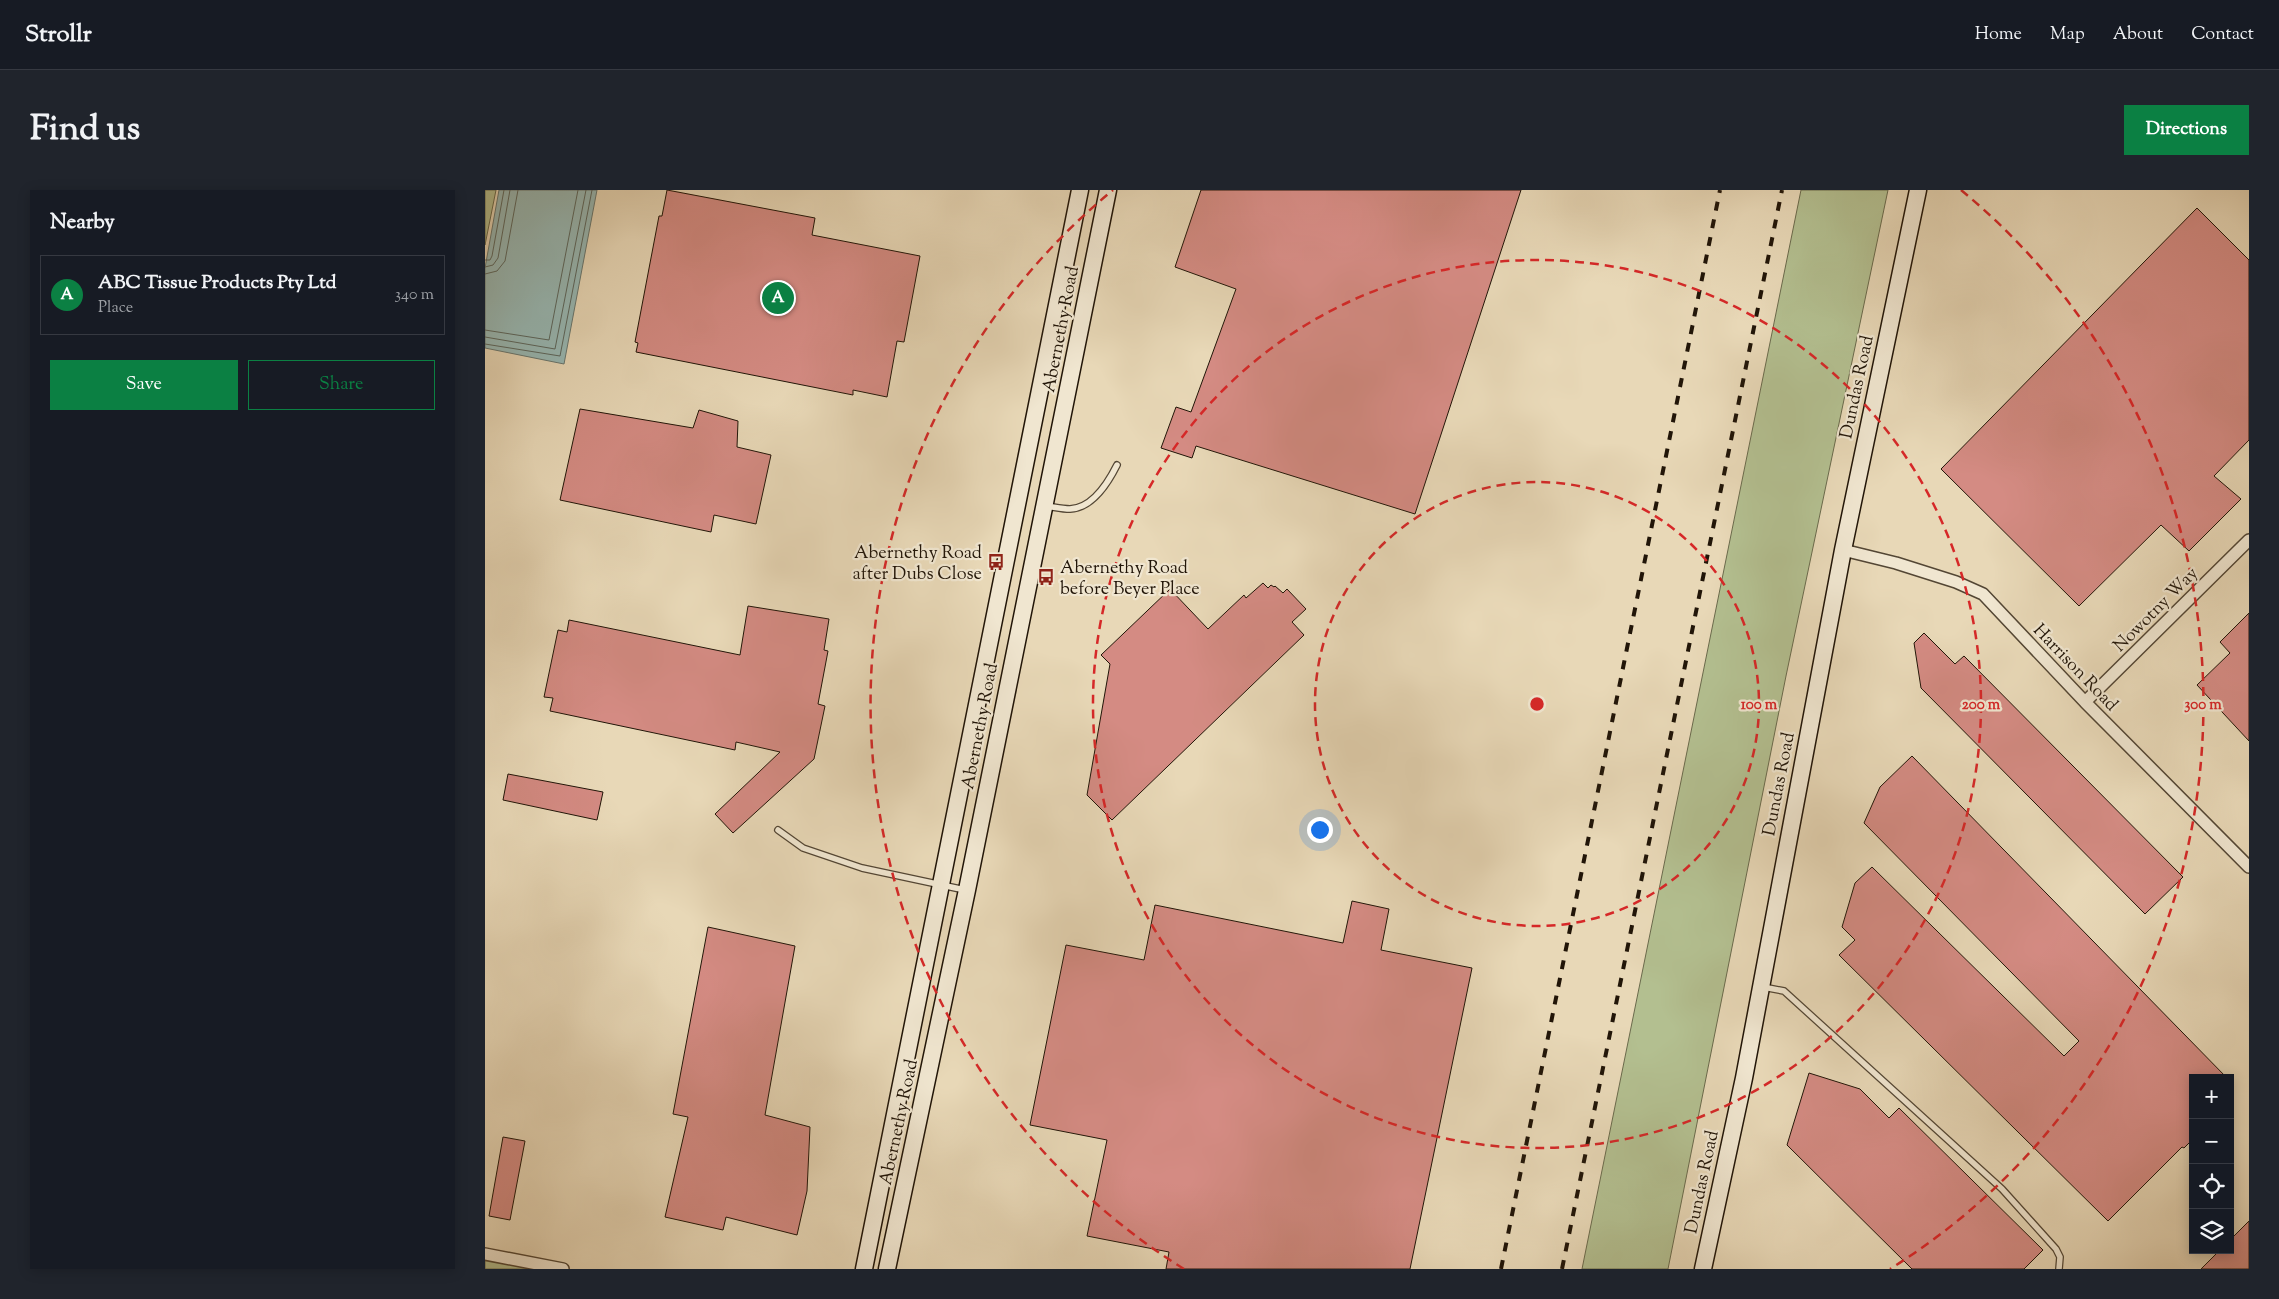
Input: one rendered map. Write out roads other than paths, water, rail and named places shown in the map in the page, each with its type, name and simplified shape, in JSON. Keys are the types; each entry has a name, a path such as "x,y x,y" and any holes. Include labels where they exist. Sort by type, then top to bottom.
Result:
{"main road":[{"name":"Abernethy Road","path":"864,1269 1080,190"},
{"name":"Abernethy Road","path":"887,1269 967,890 1108,190"},
{"name":"Dundas Road","path":"1703,1269 1761,986 1843,550 1918,190"},
{"path":"1027,453 1053,460"}],"street":[{"name":"Nowotny Way","path":"2085,702 2249,540"},
{"name":"Harrison Road","path":"1843,550 1913,568 1956,582 1983,594 2085,702 2249,867"},
{"path":"485,1254 563,1269"}],"lane":[{"path":"1044,506 1072,509 1091,500 1107,484 1117,465"},
{"path":"779,830 803,848 862,868 967,890"},
{"path":"1761,986 1784,991 2002,1189 2056,1249 2060,1257 2059,1269"}],"water":[{"path":"499,190 597,190 564,364 485,348 485,268"}],"railway":[{"path":"1501,1269 1720,190"},
{"path":"1562,1269 1782,190"}],"place":[{"name":"ABC Tissue Products Pty Ltd","path":"778,298"},
{"name":"Abernethy Road after Dubs Close","path":"996,562"},
{"name":"Abernethy Road before Beyer Place","path":"1046,577"}]}
